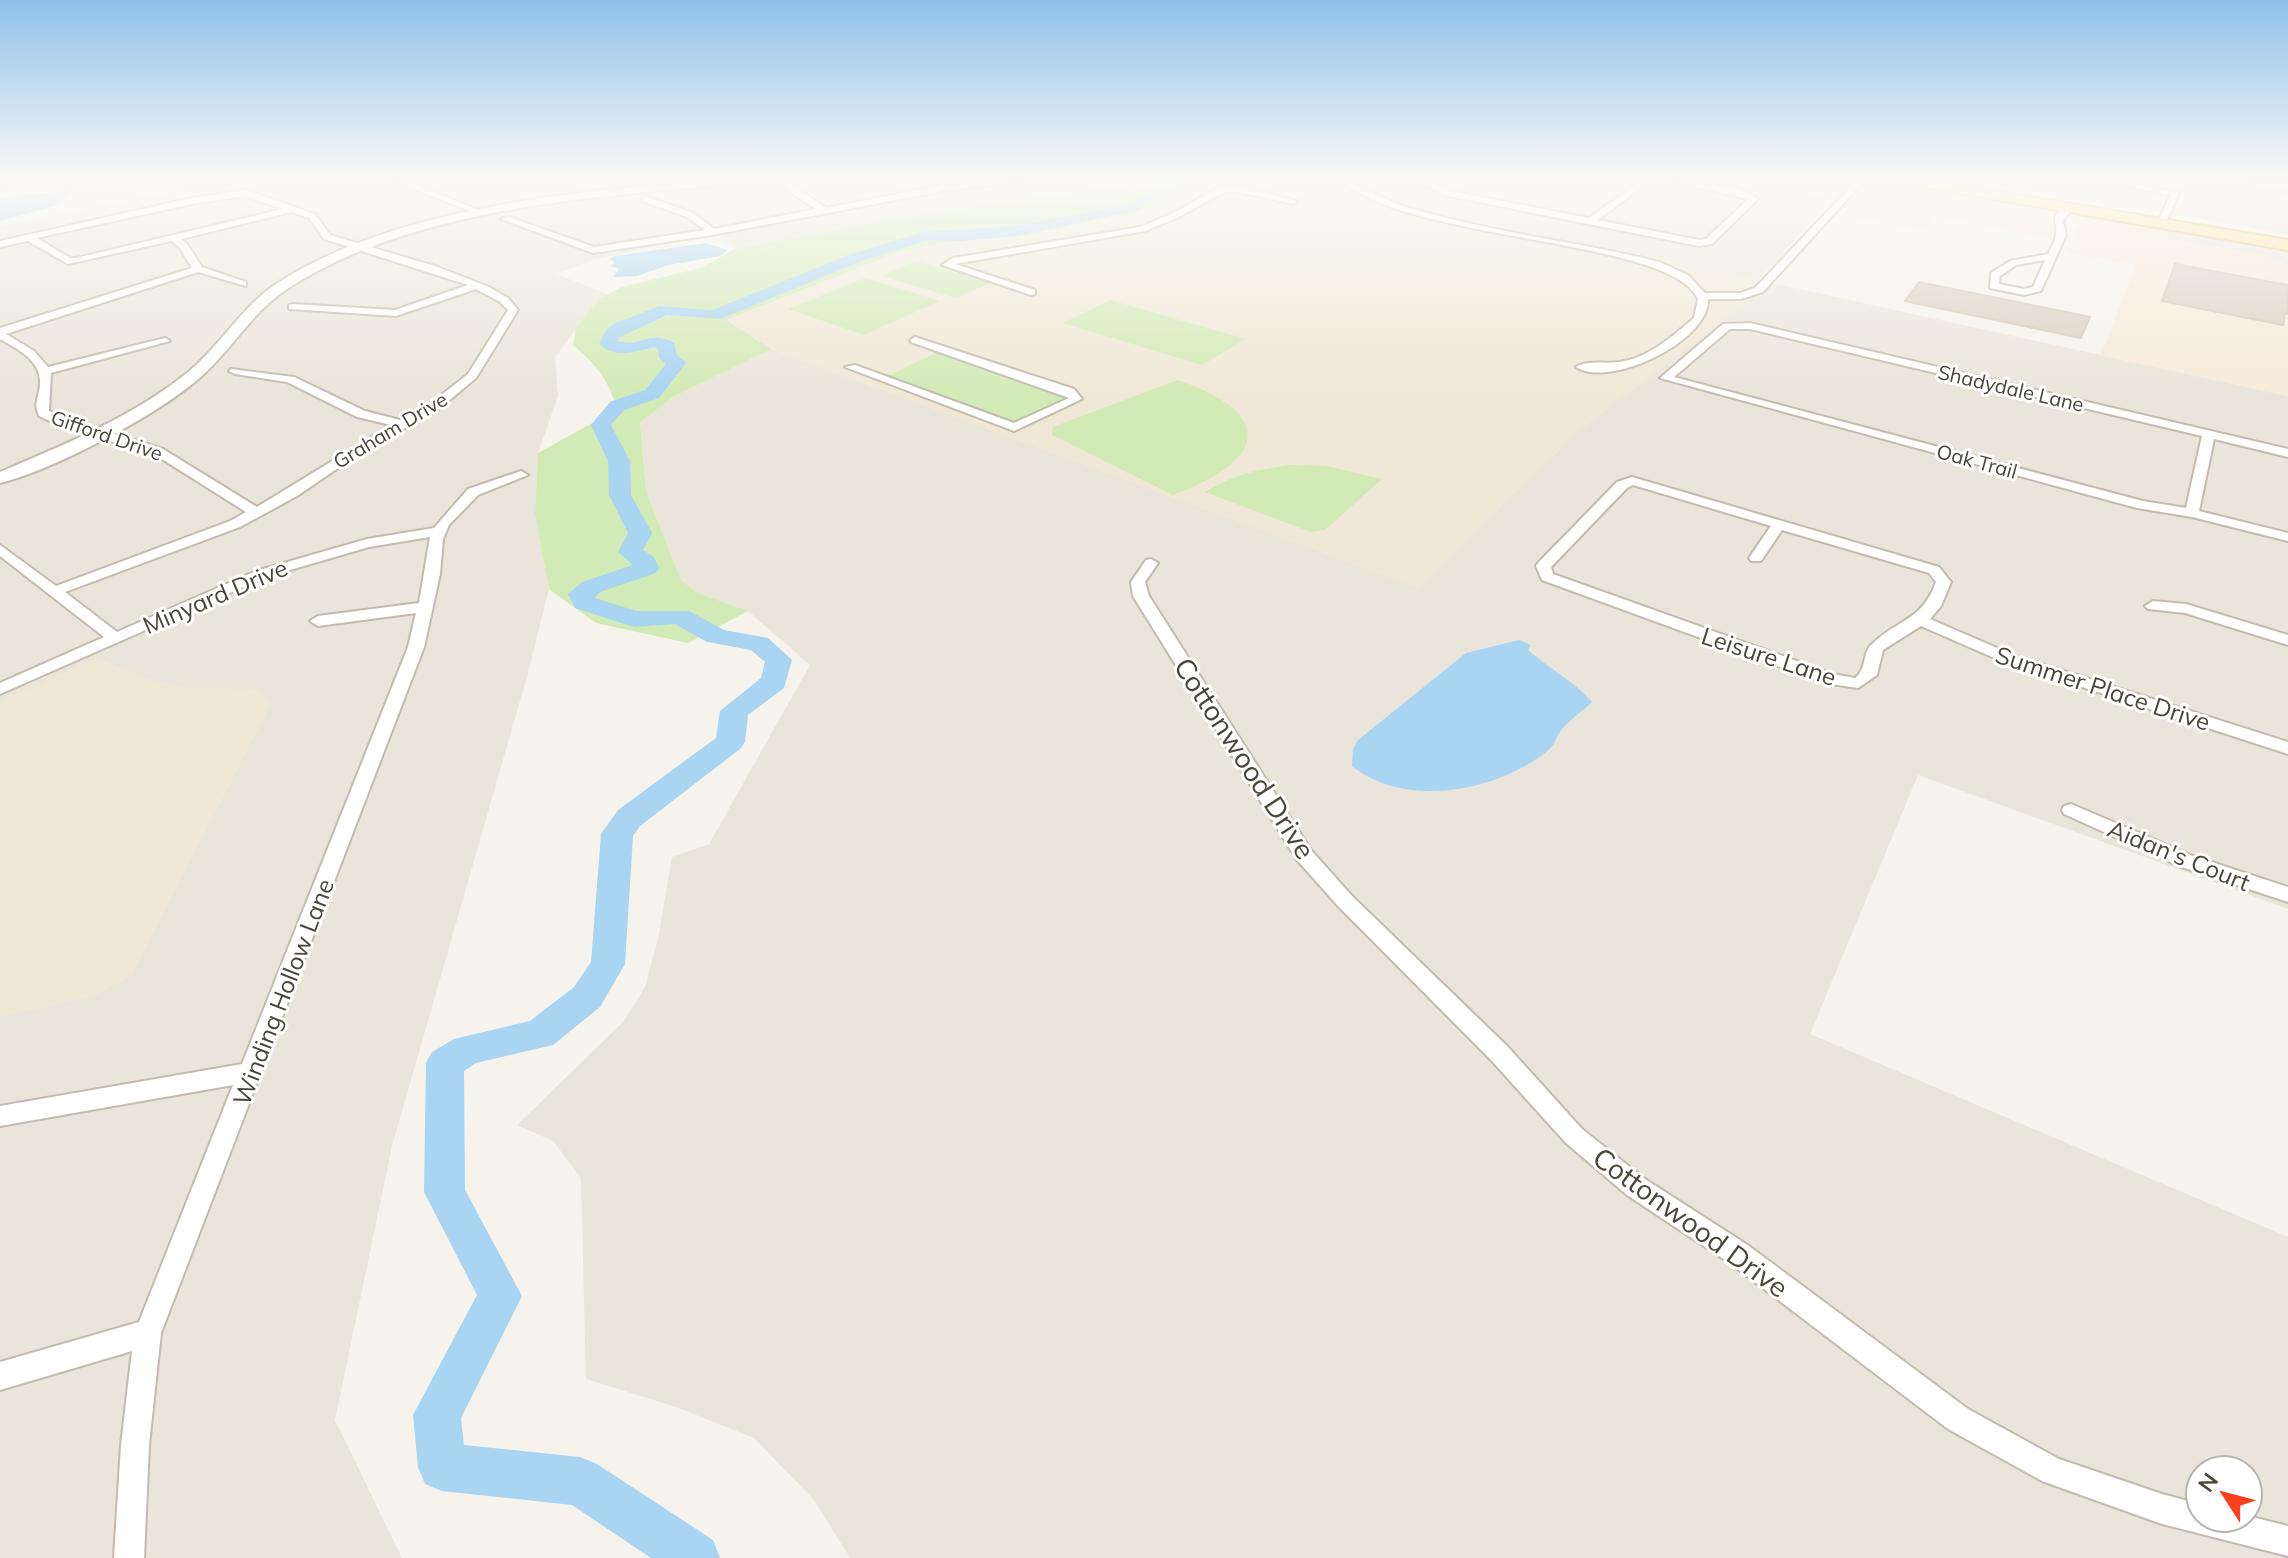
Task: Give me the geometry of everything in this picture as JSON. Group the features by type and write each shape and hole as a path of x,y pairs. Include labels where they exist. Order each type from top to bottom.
{"street":[{"path":"56,254 68,261 76,261 109,254"},
{"path":"189,254 198,269"},
{"path":"0,468 131,417 193,376 214,358 266,297 342,254"},
{"name":"Graham Drive","path":"53,592 198,539 257,513 435,406 464,385 509,322 512,304 391,254"},
{"path":"996,254 953,261 947,265 1031,292"},
{"path":"1582,367 1612,367 1647,360 1699,319 1704,303 1689,280 1657,264 1609,254"},
{"path":"1702,296 1741,296 1759,290 1793,254"},
{"path":"2052,256 2037,289 2024,292 1994,286 1995,275 2013,263 2052,256"},
{"path":"0,334 198,269 242,284"},
{"path":"293,307 396,313 475,286"},
{"name":"Oak Trail","path":"1733,324 1666,378 2142,505 2192,513 2288,537"},
{"name":"Shadydale Lane","path":"1733,324 2288,453"},
{"path":"0,334 30,353 44,371 165,341"},
{"path":"851,367 1014,427 1076,399 1070,392 915,340"},
{"name":"Gifford Drive","path":"44,371 47,382 39,400 43,413 90,432 146,446 257,513"},
{"path":"235,371 290,379 361,414 401,424"},
{"path":"0,478 90,432"},
{"path":"2192,513 2209,434"},
{"path":"439,531 473,492 521,475"},
{"name":"Leisure Lane","path":"1632,481 1934,570 1944,582 1940,596 1921,621 1876,648 1869,675 1858,683 1830,679 1573,588 1547,577 1543,566 1622,485 1632,481"},
{"path":"1756,558 1779,524"},
{"name":"Winding Hollow Lane","path":"129,1558 135,1445 148,1333 416,647 439,531"},
{"name":"Minyard Drive","path":"0,689 261,574 367,543 439,531"},
{"path":"0,549 116,639"},
{"name":"Cottonwood Drive","path":"1151,563 1138,582 1141,596 1304,855 1345,901 1500,1054 1574,1136 1636,1187 1740,1255 1852,1342 1970,1426 2052,1471 2162,1509 2288,1541"},
{"path":"2153,606 2186,609 2288,640"},
{"path":"318,621 426,607"},
{"name":"Summer Place Drive","path":"1921,621 2005,657 2288,748"},
{"name":"Aidan's Court","path":"2071,810 2186,861 2288,895"},
{"path":"0,1116 252,1072"},
{"path":"0,1376 148,1333"}],"shaded area":[{"path":"0,254 621,254 593,260 556,274 608,294 599,299 555,357 558,396 538,453 535,514 549,589 530,666 392,1146 335,1420 402,1558 0,1558"},
{"path":"894,254 1633,254 1781,285 1770,293 1750,299 1582,428 1417,588 771,349 726,320"},
{"path":"1634,254 1782,254 1758,280"},
{"path":"2074,254 2288,254 2288,396 2101,355 2136,265"},
{"path":"2258,254 2288,254 2288,265"},
{"path":"1781,285 2288,396 2288,909 1918,775 1810,1034 2288,1237 2288,1558 850,1558 814,1500 754,1438 676,1407 586,1379 581,1178 553,1141 517,1125 624,1021 645,987 658,939 672,857 709,844 810,665 748,611 698,593 681,580 646,491 640,421 673,397 771,349 1417,587 1582,428 1750,299 1770,293"},
{"path":"97,658 153,680 189,688 258,689 272,702 131,976 92,997 0,1017 0,701"}],"green space":[{"path":"726,254 894,254 726,320 771,349 673,397 640,422 646,491 681,580 698,593 748,611 688,643 596,623 549,589 535,514 538,453 594,422 615,403 598,371 573,345 576,328 599,299 622,287 700,268"},
{"path":"916,261 990,283 956,298 881,276"},
{"path":"865,278 940,301 864,335 788,309"},
{"path":"1110,300 1246,339 1202,365 1063,323"},
{"path":"940,351 1073,396 1019,426 885,377"},
{"path":"1178,380 1211,394 1233,408 1245,423 1248,438 1241,453 1226,468 1203,482 1173,495 1052,435 1053,427"},
{"path":"1291,465 1326,466 1382,479 1325,530 1311,532 1205,492 1246,474"}],"water":[{"path":"723,254 668,265 637,276 613,277 619,269 610,266 615,263 609,259 615,256"},
{"path":"1519,640 1531,645 1528,650 1592,702 1563,728 1546,752 1499,778 1448,790 1422,791 1396,787 1373,779 1352,766 1353,749 1358,740 1466,653"}],"building":[{"path":"2175,264 2288,285 2288,314 2285,313 2283,325 2162,301"},
{"path":"1919,282 2090,317 2081,338 1905,301"}],"waterway":[{"path":"695,1558 580,1481 442,1467 437,1415 500,1296 445,1192 445,1063 467,1050 540,1034 587,997 608,964 617,834 629,818 730,742 734,711 774,682 779,660 759,644 716,636 680,616 634,619 584,603 581,594 591,587 647,568 645,562 630,552 640,533 620,495 619,461 601,425 617,406 652,394 677,363 668,358 667,347 657,341 625,349 608,344 612,334 665,310 714,315 868,254"}]}
